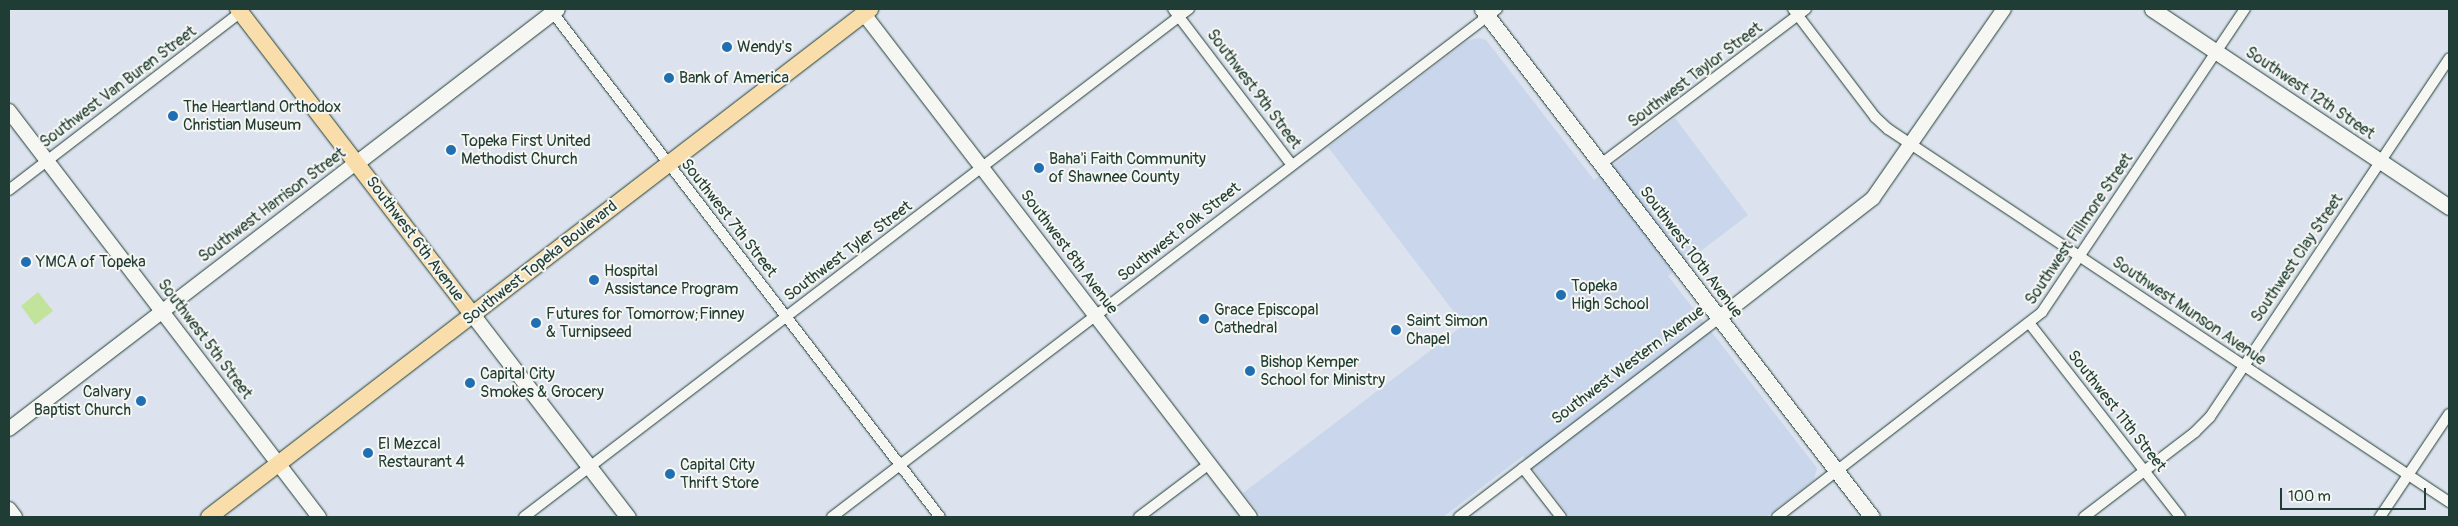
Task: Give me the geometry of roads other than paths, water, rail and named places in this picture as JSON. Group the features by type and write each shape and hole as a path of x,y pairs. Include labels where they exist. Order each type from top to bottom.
{"main road":[{"name":"Southwest 12th Street","path":"2152,9 2449,207"},
{"name":"Southwest 6th Avenue","path":"242,10 356,163 628,517"},
{"name":"Southwest Harrison Street","path":"356,163 553,10"},
{"name":"Southwest Topeka Boulevard","path":"209,517 669,164 865,10"},
{"name":"Southwest 10th Avenue","path":"1489,11 1601,164 1872,517"}],"street":[{"name":"Southwest Tyler Street","path":"524,517 982,167 1176,13 1189,9"},
{"name":"Southwest Western Avenue","path":"1458,517 1866,204 1882,187 2004,9"},
{"name":"Southwest Fillmore Street","path":"1777,517 2030,324 2048,305 2245,9"},
{"name":"Southwest Van Buren Street","path":"9,190 242,10"},
{"name":"Southwest 7th Street","path":"553,10 940,517"},
{"name":"Southwest 8th Avenue","path":"865,10 982,167 1250,517"},
{"name":"Southwest Polk Street","path":"832,517 1096,316 1489,11"},
{"path":"1799,11 1875,116 1912,144"},
{"name":"Southwest Taylor Street","path":"1601,164 1799,11"},
{"name":"Southwest 9th Street","path":"1176,13 1292,165"},
{"name":"Southwest Clay Street","path":"2084,517 2204,424 2449,58"},
{"name":"Southwest 5th Street","path":"9,111 320,517"},
{"name":"Southwest Munson Avenue","path":"1912,144 2449,502"},
{"name":"Southwest Harrison Street","path":"9,429 356,163"},
{"name":"Southwest 11th Street","path":"2030,324 2180,517"},
{"path":"2380,517 2449,414"},
{"path":"1139,517 1209,464"},
{"path":"1523,468 1561,517"},
{"path":"9,509 15,517"}],"place":[{"name":"Wendy's","path":"727,47"},
{"name":"Bank of America","path":"669,78"},
{"name":"The Heartland Orthodox Christian Museum","path":"173,116"},
{"name":"Topeka First United Methodist Church","path":"451,150"},
{"name":"Baha'i Faith Community of Shawnee County","path":"1039,168"},
{"name":"YMCA of Topeka","path":"26,262"},
{"name":"Hospital Assistance Program","path":"594,280"},
{"name":"Topeka High School","path":"1561,295"},
{"name":"Grace Episcopal Cathedral","path":"1204,319"},
{"name":"Futures for Tomorrow;Finney & Turnipseed","path":"536,323"},
{"name":"Saint Simon Chapel","path":"1396,330"},
{"name":"Bishop Kemper School for Ministry","path":"1250,371"},
{"name":"Capital City Smokes & Grocery","path":"470,383"},
{"name":"Calvary Baptist Church","path":"141,401"},
{"name":"El Mezcal Restaurant 4","path":"368,453"},
{"name":"Capital City Thrift Store","path":"670,474"}]}
